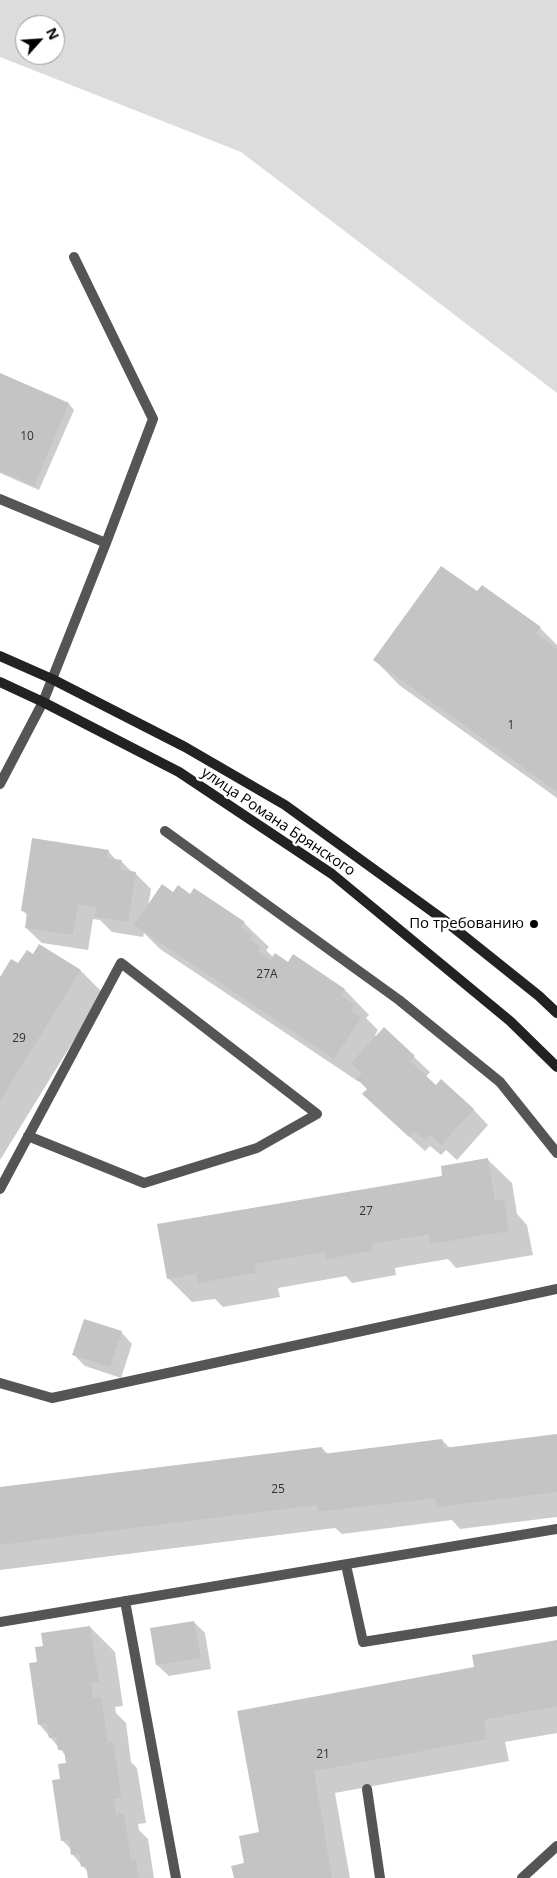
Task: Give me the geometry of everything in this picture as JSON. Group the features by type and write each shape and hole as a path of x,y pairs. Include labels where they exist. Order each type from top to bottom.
{"main road":[{"name":"улица Романа Брянского","path":"0,656 52,679 185,747 285,805 444,920 539,996 557,1013"},
{"name":"улица Романа Брянского","path":"0,682 180,772 332,874 510,1021 557,1067"}],"lane":[{"path":"0,784 43,702 153,419 74,257"},
{"path":"0,499 106,543"},
{"path":"165,831 399,1000 500,1082 557,1153"},
{"path":"0,1189 28,1136 121,962 317,1114 257,1148 144,1184 28,1136"},
{"path":"0,1383 52,1398 557,1289"},
{"path":"0,1622 557,1529"},
{"path":"346,1565 363,1642 557,1611"},
{"path":"125,1601 176,1878"},
{"path":"367,1789 380,1878"},
{"path":"522,1878 557,1846"}],"shaded area":[{"path":"0,0 557,0 557,393 241,152 20,65 65,65 65,15 15,15 15,63 0,57"}],"building":[{"path":"0,373 69,403 34,486 0,471"},
{"path":"441,566 477,591 482,585 541,627 536,634 557,649 557,792 373,660"},
{"path":"32,838 109,850 107,858 122,860 120,869 136,872 128,922 95,917 97,907 78,904 73,935 25,928 27,912 21,911"},
{"path":"162,884 173,892 178,885 190,894 194,888 245,922 241,927 252,935 249,939 261,947 258,951 270,960 275,953 288,962 293,954 345,989 341,996 355,1005 351,1011 361,1018 334,1059 134,925"},
{"path":"39,944 81,970 0,1101 0,977 11,959 18,963 27,950 33,954"},
{"path":"384,1027 415,1056 410,1061 436,1085 441,1079 474,1109 441,1145 430,1135 425,1140 414,1131 409,1137 362,1094 367,1089 357,1079 362,1073 351,1063"},
{"path":"488,1158 495,1201 504,1199 509,1231 431,1244 429,1234 371,1244 373,1251 326,1259 325,1252 255,1264 256,1273 198,1283 196,1274 167,1279 157,1224 442,1176 441,1166"},
{"path":"84,1319 122,1331 110,1367 72,1355"},
{"path":"557,1434 557,1492 437,1507 435,1498 318,1512 317,1505 0,1545 0,1487 322,1447 323,1454 442,1439 444,1448"},
{"path":"194,1621 201,1658 156,1665 150,1628"},
{"path":"90,1626 99,1682 91,1683 93,1698 101,1697 108,1743 113,1742 122,1798 114,1799 116,1815 124,1813 131,1860 136,1859 139,1878 88,1878 86,1866 81,1867 79,1854 71,1855 69,1840 61,1841 52,1780 60,1779 58,1764 66,1763 64,1750 58,1750 56,1737 49,1738 46,1723 38,1725 29,1663 37,1662 35,1647 43,1646 41,1633"},
{"path":"557,1640 557,1706 484,1720 487,1739 314,1771 332,1878 234,1878 231,1866 244,1863 239,1836 259,1832 237,1711 474,1667 472,1655"}],"place":[{"name":"По требованию","path":"534,924"}]}
